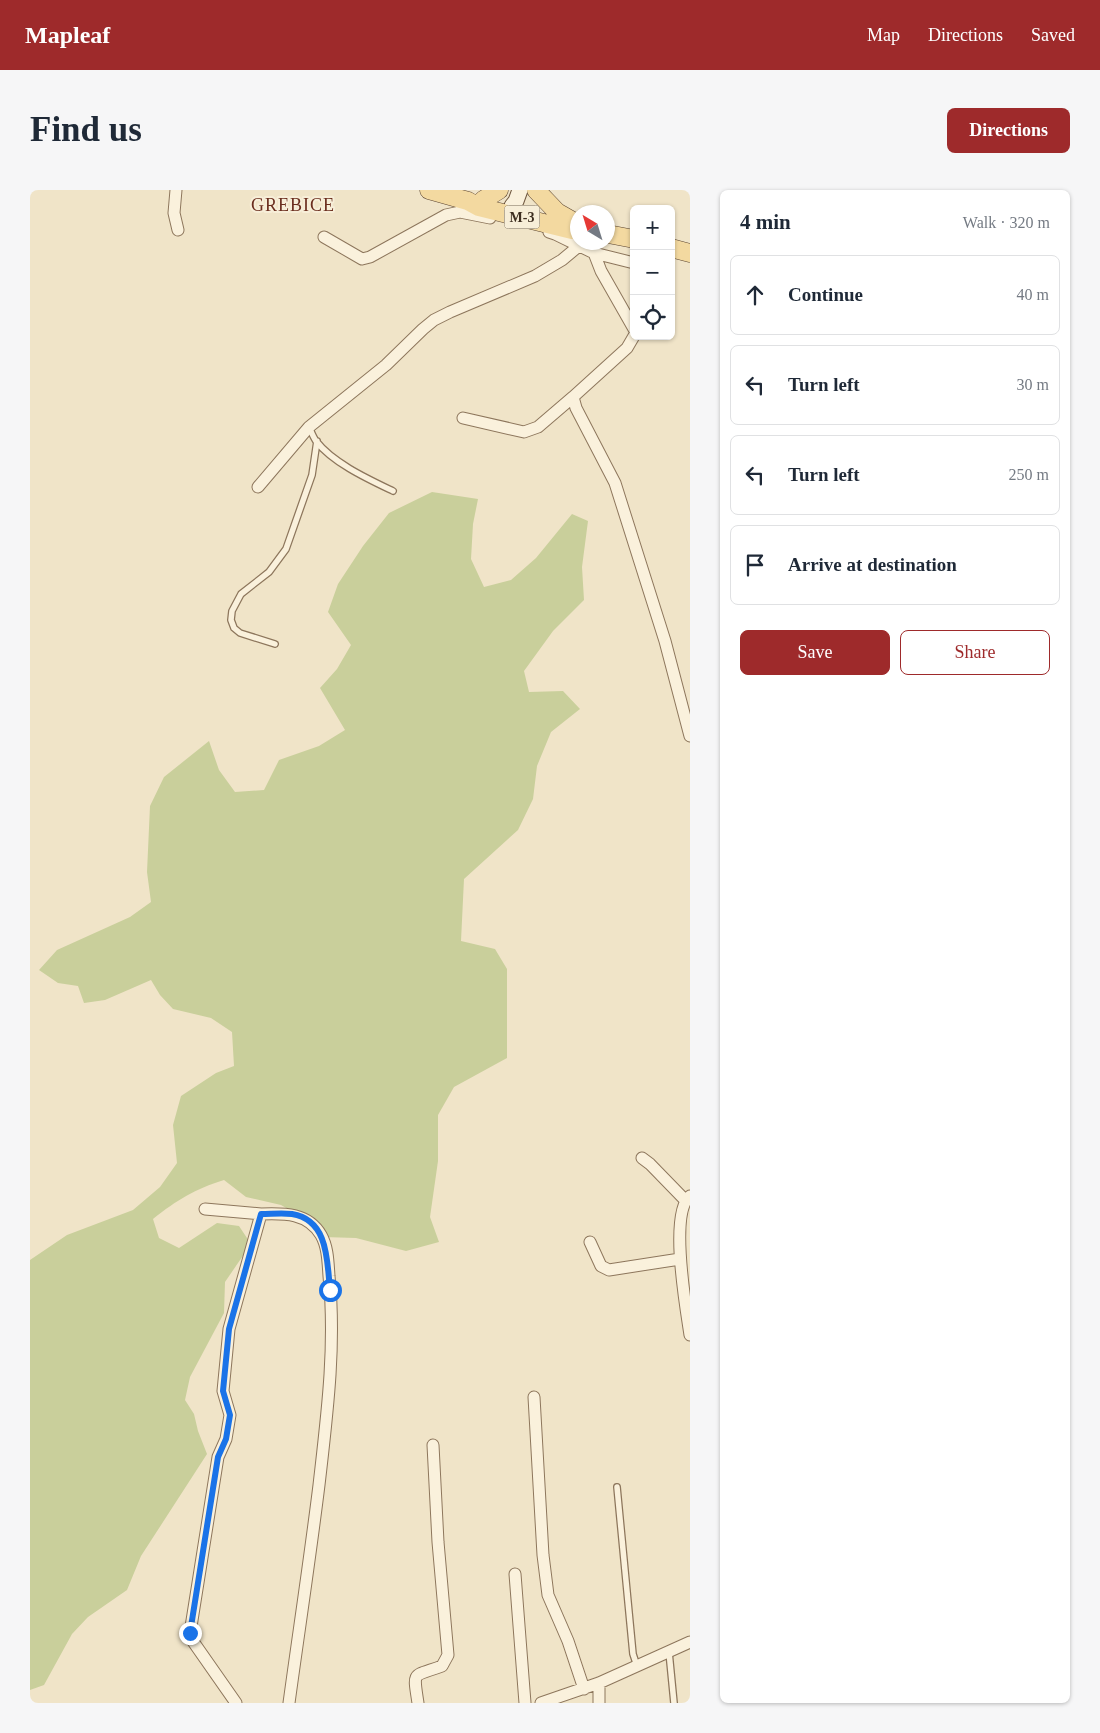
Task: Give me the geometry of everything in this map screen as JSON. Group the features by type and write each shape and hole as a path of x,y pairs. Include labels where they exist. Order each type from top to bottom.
{"main road":[{"name":"M-3","path":"429,190 570,229"},
{"path":"536,190 570,224"},
{"name":"M-3","path":"479,203 507,198 570,227"},
{"path":"615,235 630,238"},
{"path":"675,249 690,253"}],"street":[{"path":"176,190 174,213 178,230"},
{"path":"507,198 516,201 520,190"},
{"path":"324,237 362,259 370,257 446,215 460,212 556,234 570,231"},
{"path":"258,487 309,427 386,365 434,320 535,276 562,260 570,243"},
{"path":"592,250 601,271 630,322"},
{"path":"594,253 630,262"},
{"path":"463,418 524,432 538,427 627,348 632,340"},
{"path":"573,397 576,408 614,483 665,641 690,736"},
{"path":"642,1158 687,1198 682,1210 680,1260 690,1335"},
{"path":"205,1209 261,1214 293,1214 304,1218 314,1226 322,1236 326,1246 332,1320 329,1402 289,1703"},
{"path":"236,1703 192,1640 190,1633 218,1457 226,1439 230,1415 223,1391 229,1329 261,1214"},
{"path":"590,1242 601,1266 609,1270 680,1260"},
{"path":"534,1397 543,1555 548,1595 568,1641 584,1689"},
{"path":"418,1703 416,1676 420,1672 442,1666 448,1655 438,1542 433,1445"},
{"path":"515,1574 525,1703"},
{"path":"541,1703 599,1683 690,1642"},
{"path":"599,1683 599,1703"}],"lane":[{"path":"309,427 316,441 332,455 362,476 393,491"},
{"path":"275,644 240,633 234,628 231,620 232,611 241,594 269,572 286,549 312,475 316,441"},
{"path":"617,1487 633,1654 637,1666"},
{"path":"669,1652 674,1703"}],"green space":[{"path":"432,492 478,499 473,524 471,559 484,587 511,580 536,558 572,514 588,521 582,567 584,600 553,631 524,671 529,692 563,691 580,709 551,732 537,766 533,799 518,830 464,879 461,941 495,949 507,969 507,1058 454,1087 438,1115 438,1161 430,1217 439,1242 406,1251 356,1238 323,1237 302,1217 281,1205 246,1197 224,1180 204,1187 187,1196 153,1219 159,1238 179,1248 217,1223 239,1226 251,1244 225,1282 224,1313 190,1377 185,1400 194,1414 207,1454 141,1556 127,1590 88,1617 72,1634 44,1685 30,1690 30,1260 67,1235 133,1210 160,1187 177,1163 173,1125 181,1096 216,1073 234,1066 232,1032 211,1018 173,1009 160,995 151,980 105,1000 84,1003 78,986 58,983 39,970 57,950 130,917 151,902 147,872 150,806 164,777 209,741 219,770 235,792 264,790 279,760 319,746 345,730 320,688 337,669 351,645 328,612 338,584 363,546 389,513"}],"district":[{"name":"GREBICE","path":"293,205"}],"route":[{"path":"190,1633 218,1457 226,1439 230,1415 223,1391 229,1329 261,1214 293,1214 304,1218 314,1226 322,1236 326,1246 330,1290"}]}
